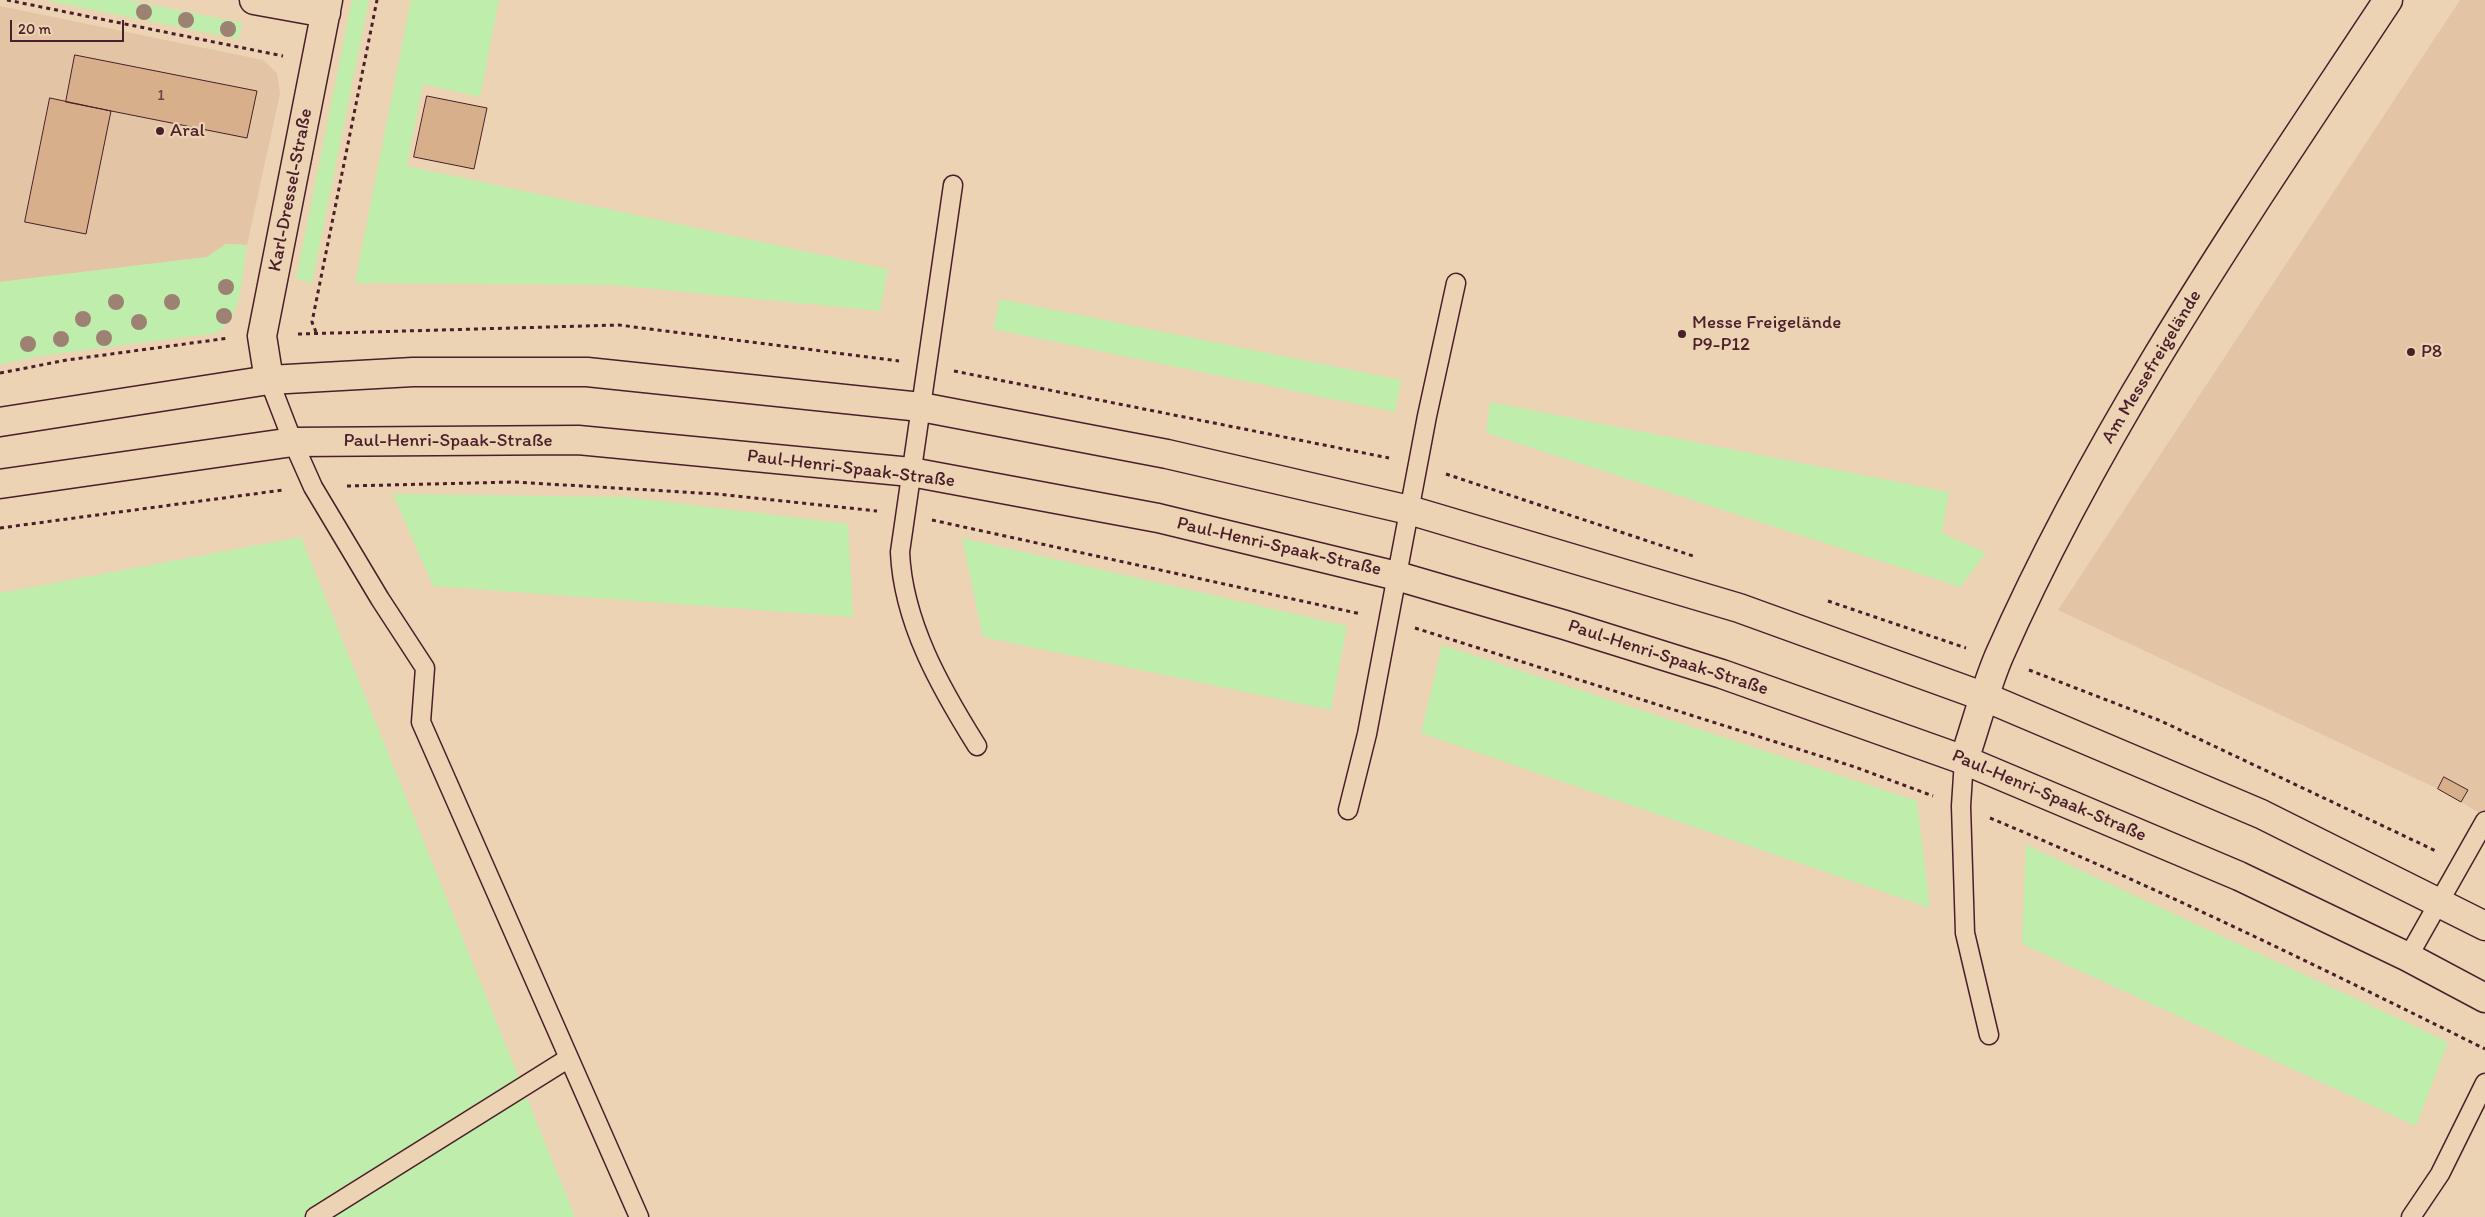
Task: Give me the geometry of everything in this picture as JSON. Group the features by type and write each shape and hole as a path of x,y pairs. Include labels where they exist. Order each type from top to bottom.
{"main road":[{"path":"254,0 327,7"},
{"name":"Am Messefreigelände","path":"1964,760 1998,658 2033,583 2120,417 2217,259 2388,0"},
{"name":"Karl-Dressel-Straße","path":"269,380 262,336 327,7"},
{"path":"0,422 269,380 413,372 586,372 921,407 1167,454 1409,510 1739,608 1985,697 2261,814 2485,926"},
{"name":"Paul-Henri-Spaak-Straße","path":"0,484 293,442 578,440 910,472 1158,518 1397,576 1722,674 1964,760 2240,876 2408,957 2485,998"}],"lane":[{"path":"953,185 910,472 907,515 900,552 901,582 922,643 943,692 977,746"},
{"path":"1348,810 1367,734 1409,510 1456,283"},
{"path":"269,380 313,487 380,599 425,668 421,722 639,1217"},
{"path":"1964,760 1961,806 1965,933 1989,1035"},
{"path":"2408,957 2437,902 2485,821"},
{"path":"315,1217 569,1058"},
{"path":"2411,1217 2440,1174 2485,1083"}],"path":[{"path":"7,0 316,62"},
{"path":"316,332 312,322 378,0"},
{"path":"0,528 228,496 313,487 514,482 717,494 907,515 1389,620 1855,767 1961,806 2074,853 2289,952 2485,1049"}],"shaded area":[{"path":"2460,0 2485,0 2485,816 2438,789 2058,610"},
{"path":"0,6 263,60 277,73 280,94 247,245 226,244 207,257 0,282"}],"green space":[{"path":"44,0 127,0 243,23 238,39"},
{"path":"352,0 369,0 312,283 296,279"},
{"path":"411,0 499,0 480,97 423,84 407,166 888,269 880,311 613,285 355,283"},
{"path":"226,244 247,245 237,305 226,326 217,333 47,355 0,364 0,282 207,257"},
{"path":"1000,299 1401,380 1395,412 993,329"},
{"path":"1490,402 1949,492 1942,533 1986,553 1960,587 1486,433"},
{"path":"393,494 625,497 848,524 853,617 433,586"},
{"path":"301,537 575,1217 0,1217 0,593"},
{"path":"962,538 1347,626 1331,710 983,637"},
{"path":"1442,645 1917,801 1930,908 1421,733"},
{"path":"2026,845 2448,1042 2416,1126 2022,944"}],"building":[{"path":"75,55 257,91 247,138 66,102"},
{"path":"427,96 487,108 474,169 414,157"},
{"path":"50,98 111,111 86,234 25,222"},
{"path":"2444,777 2468,790 2461,802 2438,789"}],"place":[{"name":"Aral","path":"160,131"},
{"name":"Messe Freigelände P9-P12","path":"1682,334"},
{"name":"P8","path":"2411,352"}]}
